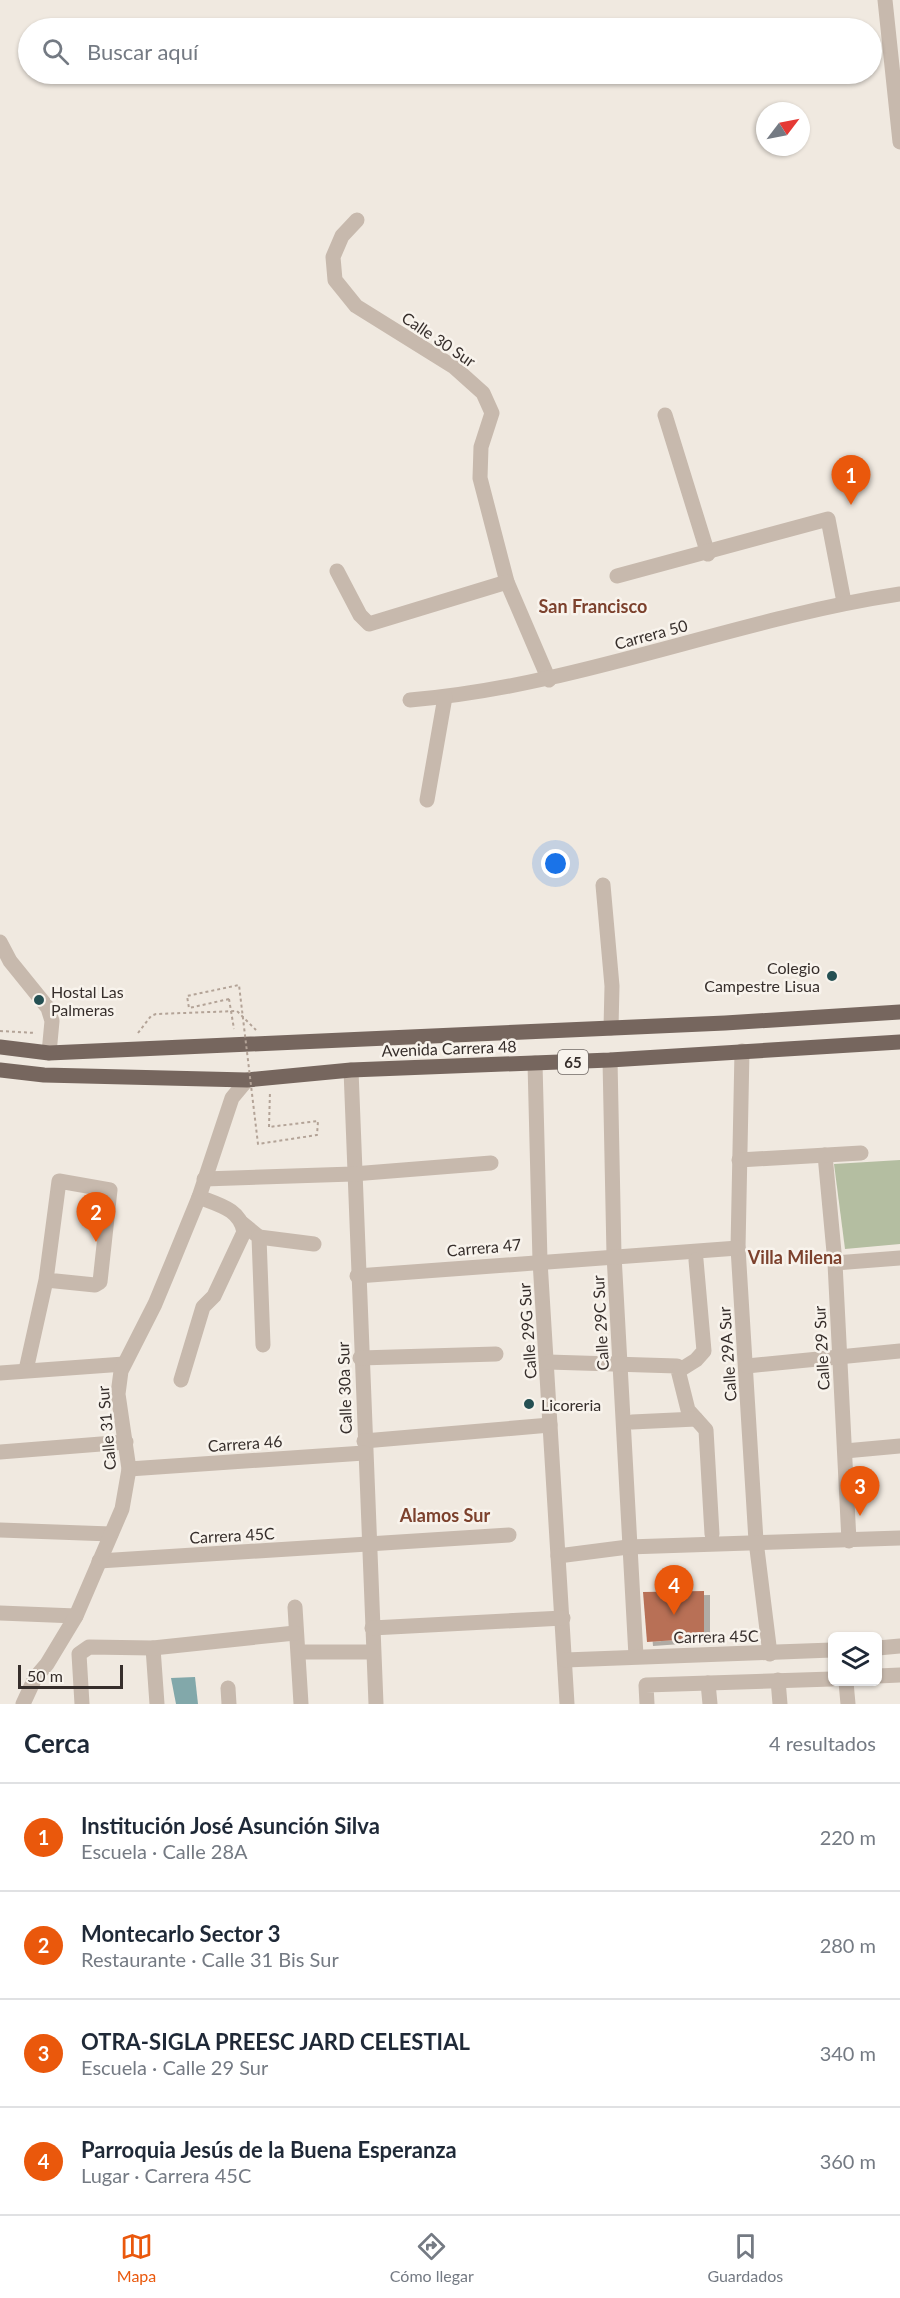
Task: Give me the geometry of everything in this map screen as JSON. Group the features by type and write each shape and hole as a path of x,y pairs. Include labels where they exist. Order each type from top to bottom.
{"main road":[{"name":"Avenida Carrera 48","path":"0,1047 49,1053 611,1028 900,1012"},
{"name":"Avenida Carrera 48","path":"0,1070 44,1074 247,1080 351,1070 610,1060 900,1042"}],"street":[{"path":"885,0 900,142"},
{"name":"Calle 30 Sur","path":"357,220 342,236 333,257 335,280 356,306 454,367 483,393 492,413 481,447 480,478 507,582 549,680"},
{"path":"665,415 708,554"},
{"path":"617,576 708,554 828,519 844,602"},
{"path":"337,571 360,615 369,624 507,582"},
{"name":"Carrera 50","path":"410,700 445,698 549,680 844,602 900,594"},
{"path":"427,800 445,698"},
{"path":"603,885 612,986 611,1028"},
{"path":"0,942 10,961 42,998 52,1021 49,1053"},
{"name":"Calle 29A Sur","path":"742,1051 738,1248 756,1541 770,1654"},
{"name":"Calle 29C Sur","path":"610,1060 614,1255 628,1547 636,1656"},
{"name":"Calle 29G Sur","path":"535,1063 540,1261 548,1362 567,1704"},
{"name":"Calle 30a Sur","path":"351,1070 360,1358 376,1704"},
{"name":"Calle 31 Sur","path":"23,1704 35,1678 47,1664 76,1616 126,1496 129,1469 118,1386 124,1364 155,1304 199,1197 232,1098 247,1080"},
{"path":"739,1161 861,1153"},
{"name":"Calle 29 Sur","path":"825,1155 835,1263 849,1541"},
{"path":"204,1179 353,1174 491,1163"},
{"path":"26,1370 46,1281 58,1181 110,1190 100,1281 95,1285 46,1281"},
{"path":"199,1197 235,1212 242,1223 259,1237 314,1244"},
{"path":"182,1380 203,1307 214,1296 244,1232 242,1223"},
{"path":"259,1237 263,1345"},
{"name":"Carrera 47","path":"357,1276 614,1255 738,1248"},
{"path":"835,1263 900,1258"},
{"path":"680,1370 696,1360 704,1351 696,1260"},
{"path":"747,1366 900,1352"},
{"path":"360,1358 496,1354"},
{"path":"548,1362 677,1366 680,1370 686,1405 706,1430 712,1534"},
{"path":"0,1373 124,1364"},
{"path":"632,1422 696,1419"},
{"name":"Carrera 46","path":"129,1469 364,1447 550,1425"},
{"path":"0,1452 126,1442"},
{"path":"845,1451 900,1446"},
{"path":"0,1530 111,1534"},
{"name":"Carrera 45C","path":"99,1561 509,1535"},
{"path":"558,1556 628,1547 900,1538"},
{"path":"295,1607 301,1704"},
{"path":"0,1613 76,1616"},
{"path":"372,1628 563,1618"},
{"path":"82,1704 80,1654 89,1647 153,1648 296,1633"},
{"path":"882,1648 900,1646"},
{"path":"153,1648 157,1704"},
{"name":"Carrera 45C","path":"565,1660 828,1650"},
{"path":"299,1652 373,1652"},
{"path":"882,1677 900,1675"},
{"path":"647,1704 646,1685 828,1679"},
{"path":"778,1680 780,1704"},
{"path":"708,1683 710,1704"},
{"path":"846,1686 848,1704"},
{"path":"228,1688 229,1704"}],"path":[{"path":"235,1045 229,999 189,1008 187,996 239,985 258,1144 317,1135 318,1121 269,1127 270,1090"},
{"path":"137,1035 151,1016 156,1014 231,1011 237,1011 257,1031 264,1033"},
{"path":"0,1031 51,1034"}],"green space":[{"path":"900,1160 900,1244 845,1249 834,1164"}],"water":[{"path":"195,1677 198,1704 176,1704 171,1678"}],"building":[{"path":"704,1591 704,1638 647,1642 643,1592"}],"place":[{"name":"Institución José Asunción Silva","path":"851,505"},
{"name":"Colegio Campestre Lisua","path":"832,976"},
{"name":"Hostal Las Palmeras","path":"39,1000"},
{"name":"Montecarlo Sector 3","path":"96,1242"},
{"name":"Licoreria","path":"529,1404"},
{"name":"OTRA-SIGLA PREESC JARD CELESTIAL","path":"860,1516"},
{"name":"Parroquia Jesús de la Buena Esperanza","path":"674,1615"}],"district":[{"name":"San Francisco","path":"593,606"},
{"name":"Villa Milena","path":"795,1257"},
{"name":"Alamos Sur","path":"445,1515"}]}
